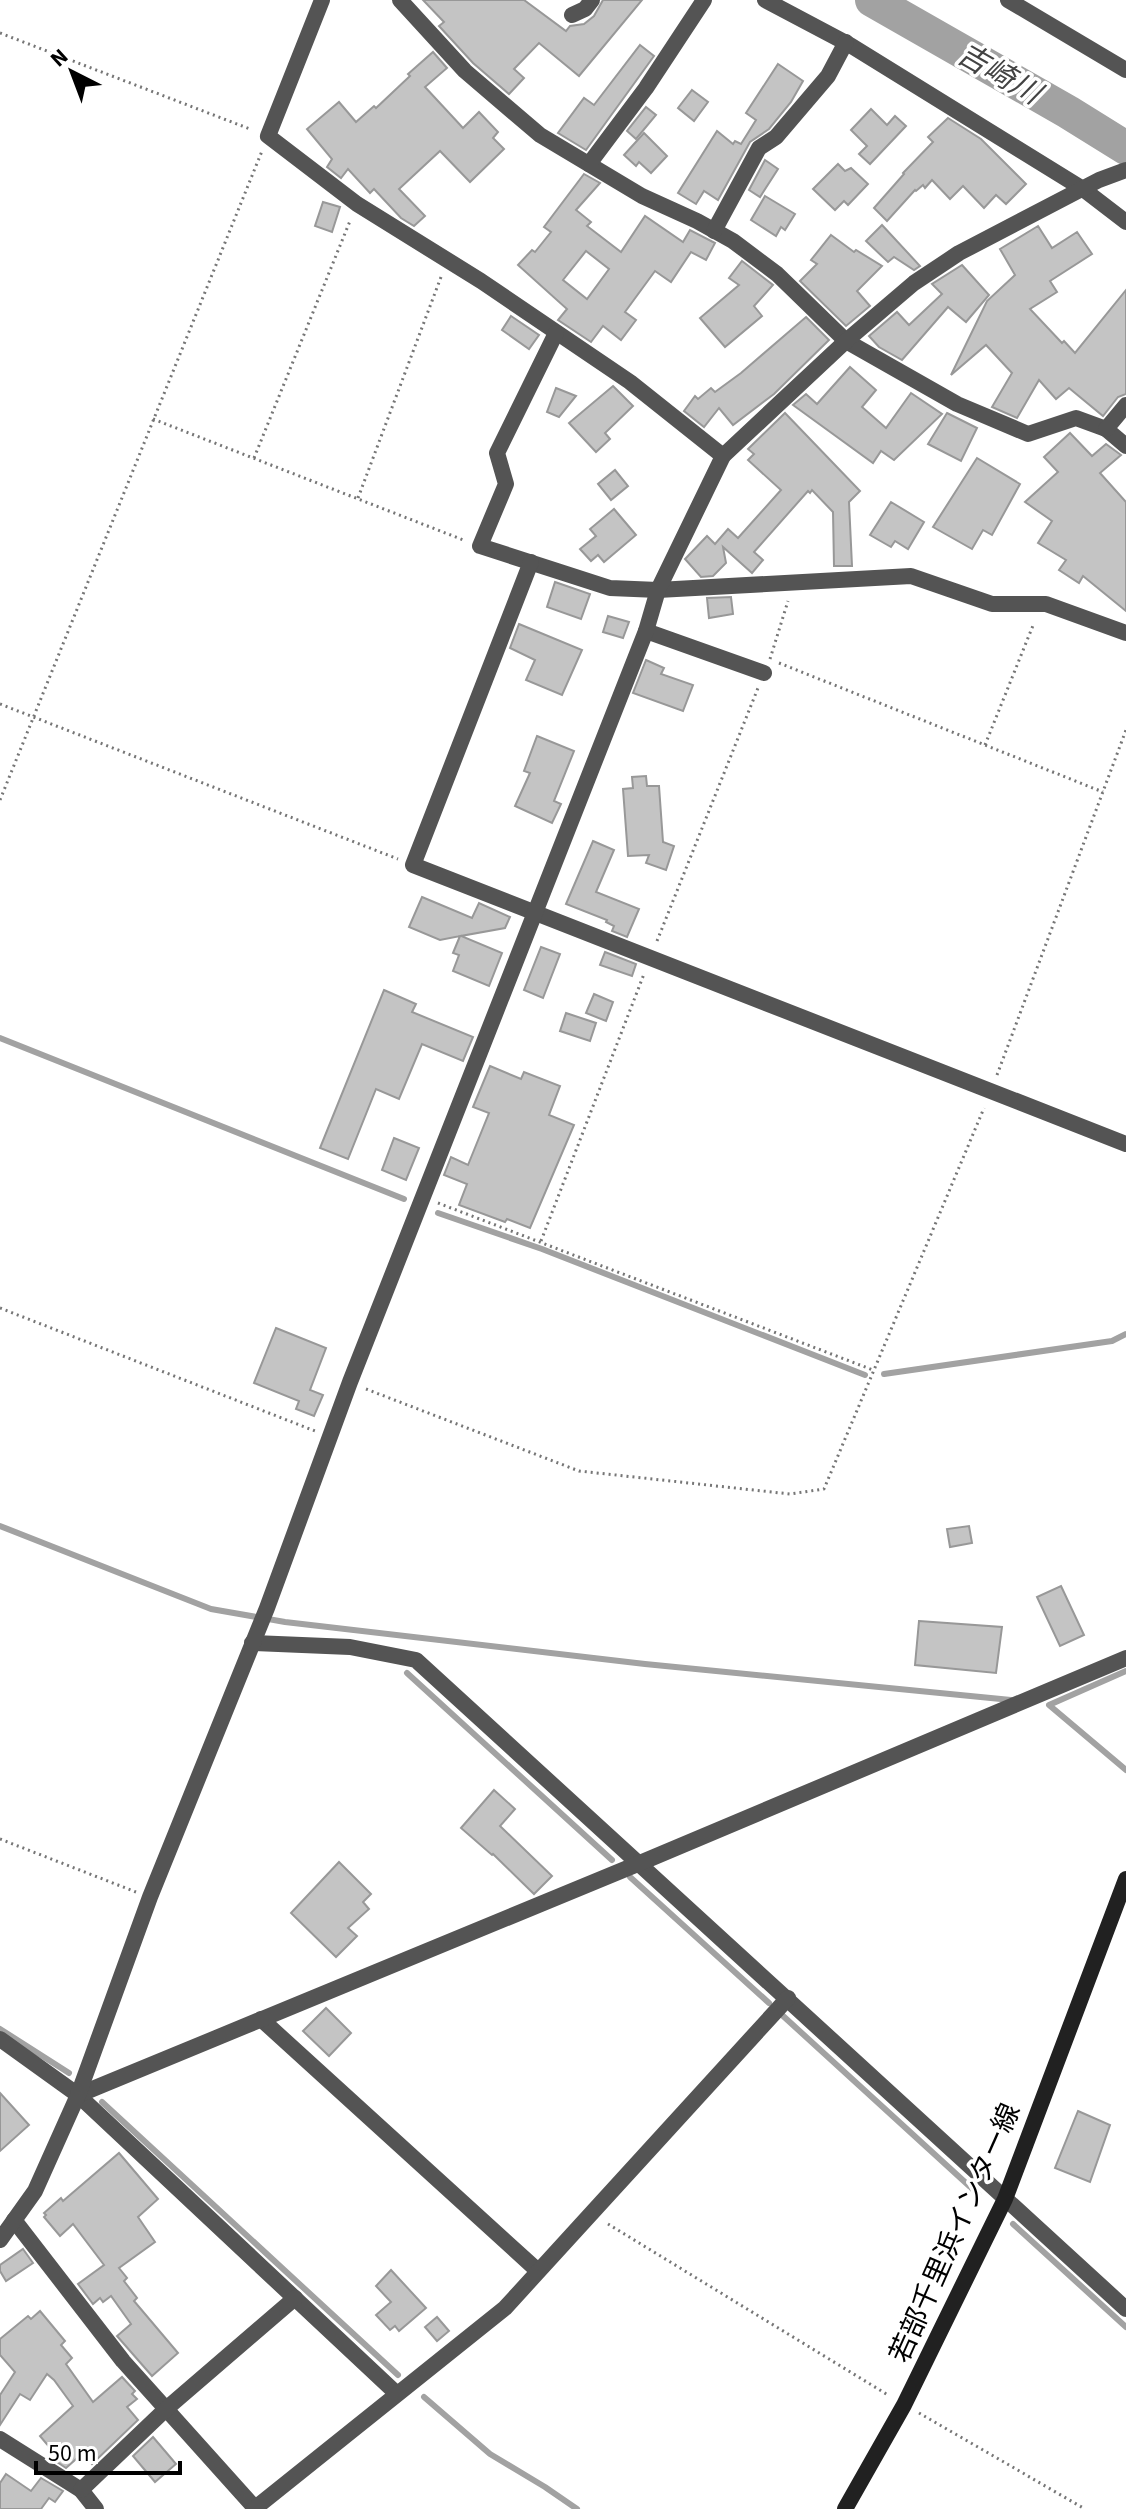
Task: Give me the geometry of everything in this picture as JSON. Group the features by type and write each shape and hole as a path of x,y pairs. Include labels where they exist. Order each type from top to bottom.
{"main road":[{"name":"若部千里浜インター線","path":"845,2509 904,2405 1005,2199 1126,1879"}],"street":[{"path":"322,0 268,136 357,204 481,281 630,382 723,456"},
{"path":"400,0 465,71 540,135 642,196 733,241 777,274 846,341 957,404 1028,434 1076,418 1106,429 1126,446"},
{"path":"572,15 585,9 592,0"},
{"path":"589,164 646,88 704,0"},
{"path":"765,0 846,42 1083,189 1126,222"},
{"path":"1008,0 1126,70"},
{"path":"714,231 759,148 776,137 828,76 846,42"},
{"path":"0,2240 35,2191 78,2095 150,1897 267,1608 350,1382 646,631 658,590 723,456 846,341 914,283 959,253 1099,180 1126,170"},
{"path":"556,333 497,453 506,484 480,546 610,588 658,590 911,576 992,604 1042,604 1126,633"},
{"path":"1106,429 1126,405"},
{"path":"531,562 413,865 1126,1144"},
{"path":"646,631 764,673"},
{"path":"255,1637 350,1647 416,1660 1126,2309"},
{"path":"78,2095 1126,1658"},
{"path":"14,2220 123,2361 254,2508 505,2308 788,1998"},
{"path":"261,2019 538,2271"},
{"path":"0,2039 78,2095 396,2393"},
{"path":"81,2490 166,2409 295,2298"},
{"path":"0,2439 81,2490 96,2509"}],"path":[{"path":"0,33 268,136 0,800"},
{"path":"254,458 357,204"},
{"path":"358,499 447,262"},
{"path":"153,419 480,546"},
{"path":"794,582 770,660 1103,792"},
{"path":"985,745 1042,604"},
{"path":"541,1241 764,673"},
{"path":"0,704 413,865"},
{"path":"350,1382 579,1471 790,1494 824,1489 991,1091 1126,730"},
{"path":"423,1197 873,1370"},
{"path":"0,1308 330,1437"},
{"path":"0,1839 150,1897"},
{"path":"591,2213 904,2405 1085,2509"}],"building":[{"path":"423,0 524,0 566,31 570,26 584,24 594,16 603,0 642,0 579,76 539,43 514,69 524,78 509,94 473,63 439,26 444,22"},
{"path":"640,45 654,56 586,150 558,133 584,98 594,105"},
{"path":"433,52 447,68 425,87 463,128 479,112 498,132 493,138 504,149 470,182 440,151 399,189 425,216 414,226 401,218 374,189 370,193 348,169 341,178 327,167 332,159 307,129 339,102 356,122 374,106 376,108"},
{"path":"778,64 803,81 769,129 750,142 718,200 704,191 696,204 678,193 717,131 733,144 735,141 741,144 756,120 746,113"},
{"path":"692,90 708,102 694,121 678,108"},
{"path":"646,107 656,115 636,139 627,131"},
{"path":"871,109 887,125 895,116 906,126 870,164 859,154 867,146 851,130"},
{"path":"948,118 981,139 1026,184 1006,204 996,195 984,208 963,186 950,199 932,180 925,188 923,185 915,190 887,221 874,208 933,142 928,137"},
{"path":"644,133 667,156 651,173 639,162 636,166 624,155"},
{"path":"765,160 778,169 760,197 749,190"},
{"path":"838,164 845,171 851,168 868,184 848,205 844,201 835,210 813,189"},
{"path":"584,174 600,183 576,210 591,222 587,226 621,252 645,216 683,242 690,230 715,243 706,260 691,252 671,282 655,271 625,312 636,320 621,340 603,326 591,342 558,320 567,309 518,265 532,250 535,252 551,232 544,227","holes":["586,251 609,269 587,299 563,280"]},
{"path":"765,196 795,214 785,230 781,227 776,236 751,220"},
{"path":"323,202 340,207 332,232 315,226"},
{"path":"882,225 920,266 914,270 894,257 888,262 866,241"},
{"path":"1038,226 1052,248 1077,232 1092,254 1050,281 1057,292 1030,309 1075,353 1126,290 1126,394 1118,397 1103,416 1069,388 1056,399 1039,380 1017,418 992,407 1012,373 986,345 951,375 987,301 1015,275 1000,249"},
{"path":"831,235 854,252 856,250 882,266 857,291 870,306 846,326 800,281 817,264 811,260"},
{"path":"742,261 773,285 754,306 762,316 725,347 700,318 739,285 729,278"},
{"path":"962,265 989,295 966,322 948,307 902,360 879,347 869,336 897,312 909,325 942,294 932,284"},
{"path":"511,316 539,335 529,349 502,330"},
{"path":"806,317 829,340 774,394 733,425 719,408 704,427 684,411 695,396 698,399 711,388 715,392"},
{"path":"850,367 876,390 862,407 886,428 911,393 942,414 894,460 881,451 873,463 793,405 806,394 817,404"},
{"path":"613,386 633,406 605,433 610,439 596,452 569,423"},
{"path":"556,388 576,396 559,417 547,412"},
{"path":"785,413 860,491 849,502 852,566 834,566 833,512 812,490 754,552 763,560 752,573 723,547 726,563 713,576 701,577 685,559 707,536 715,544 728,529 738,538 781,490 748,460 754,454 748,449"},
{"path":"947,413 977,428 961,461 928,444"},
{"path":"1070,433 1092,456 1106,444 1121,455 1100,473 1126,502 1126,611 1083,576 1079,583 1059,570 1066,560 1038,543 1052,521 1025,502 1058,472 1044,457"},
{"path":"977,458 1020,484 992,535 983,530 972,549 933,527"},
{"path":"615,470 628,486 611,500 598,484"},
{"path":"891,502 924,522 908,549 895,541 891,547 870,535"},
{"path":"614,509 636,535 604,562 598,555 591,561 580,549 596,536 590,529"},
{"path":"555,582 590,594 581,619 547,607"},
{"path":"731,597 733,614 709,618 707,598"},
{"path":"608,616 629,622 623,638 603,632"},
{"path":"519,624 582,650 562,695 526,680 535,660 510,648"},
{"path":"646,660 664,668 661,674 693,685 683,711 633,693"},
{"path":"537,736 574,751 554,801 561,804 552,823 515,806 530,773 524,771"},
{"path":"646,776 647,786 659,786 663,842 674,846 666,870 646,863 649,855 628,856 623,789 633,788 632,777"},
{"path":"593,841 614,850 596,892 639,909 627,937 612,931 614,926 607,920 566,904"},
{"path":"422,897 472,918 479,903 510,917 505,928 461,936 502,953 489,986 453,971 459,955 453,953 460,936 440,940 409,927"},
{"path":"541,947 560,954 543,998 524,990"},
{"path":"605,952 636,964 632,976 600,965"},
{"path":"384,990 416,1004 412,1012 473,1037 463,1061 422,1044 399,1099 376,1089 348,1159 320,1148"},
{"path":"594,994 613,1002 606,1021 586,1013"},
{"path":"566,1013 596,1023 590,1041 560,1031"},
{"path":"490,1066 521,1079 524,1072 560,1086 549,1115 574,1125 530,1228 459,1205 467,1184 444,1175 451,1157 468,1165 489,1113 473,1107"},
{"path":"394,1138 419,1148 406,1180 382,1170"},
{"path":"276,1328 326,1348 310,1390 323,1395 314,1416 296,1409 299,1401 254,1383"},
{"path":"969,1526 972,1543 950,1547 947,1529"},
{"path":"1061,1586 1084,1635 1060,1646 1037,1597"},
{"path":"919,1621 1002,1627 996,1673 915,1665"},
{"path":"494,1790 515,1809 500,1826 552,1876 534,1894 461,1828"},
{"path":"339,1862 371,1894 363,1902 369,1909 348,1928 357,1936 336,1957 291,1913"},
{"path":"326,2008 351,2033 329,2056 303,2031"},
{"path":"0,2093 29,2125 0,2151"},
{"path":"1078,2111 1110,2125 1090,2182 1055,2168"},
{"path":"119,2153 158,2199 138,2217 155,2242 119,2268 127,2278 124,2281 137,2298 134,2301 178,2353 152,2376 117,2336 131,2324 111,2296 103,2302 100,2298 93,2304 78,2284 104,2265 73,2224 60,2236 44,2217 44,2213 61,2198 63,2201"},
{"path":"23,2249 33,2263 6,2281 0,2265"},
{"path":"391,2270 426,2308 399,2331 395,2326 390,2330 376,2315 391,2302 376,2286"},
{"path":"40,2311 65,2341 61,2345 72,2358 66,2364 93,2402 122,2377 135,2391 132,2394 137,2399 127,2407 138,2420 92,2464 83,2453 66,2468 54,2460 57,2456 40,2436 73,2406 47,2374 30,2400 20,2394 0,2425 0,2395 15,2372 0,2355 0,2339 28,2316 31,2319"},
{"path":"437,2317 449,2331 437,2341 425,2327"},
{"path":"153,2437 176,2464 155,2482 133,2456"},
{"path":"6,2474 31,2491 41,2478 63,2491 55,2502 49,2498 41,2509 0,2509 0,2483"}],"waterway":[{"name":"吉崎川","path":"872,0 1126,148"},
{"path":"0,1038 404,1199"},
{"path":"438,1213 542,1249 865,1375"},
{"path":"884,1374 1112,1341 1126,1334"},
{"path":"0,1526 211,1609 285,1622 645,1664 1011,1700"},
{"path":"1126,1671 1049,1705 1126,1770"},
{"path":"407,1673 612,1860"},
{"path":"630,1877 769,2003"},
{"path":"782,2015 978,2194"},
{"path":"0,2029 69,2073"},
{"path":"102,2102 398,2375"},
{"path":"1013,2224 1126,2327"},
{"path":"424,2397 490,2454 577,2509"}]}
